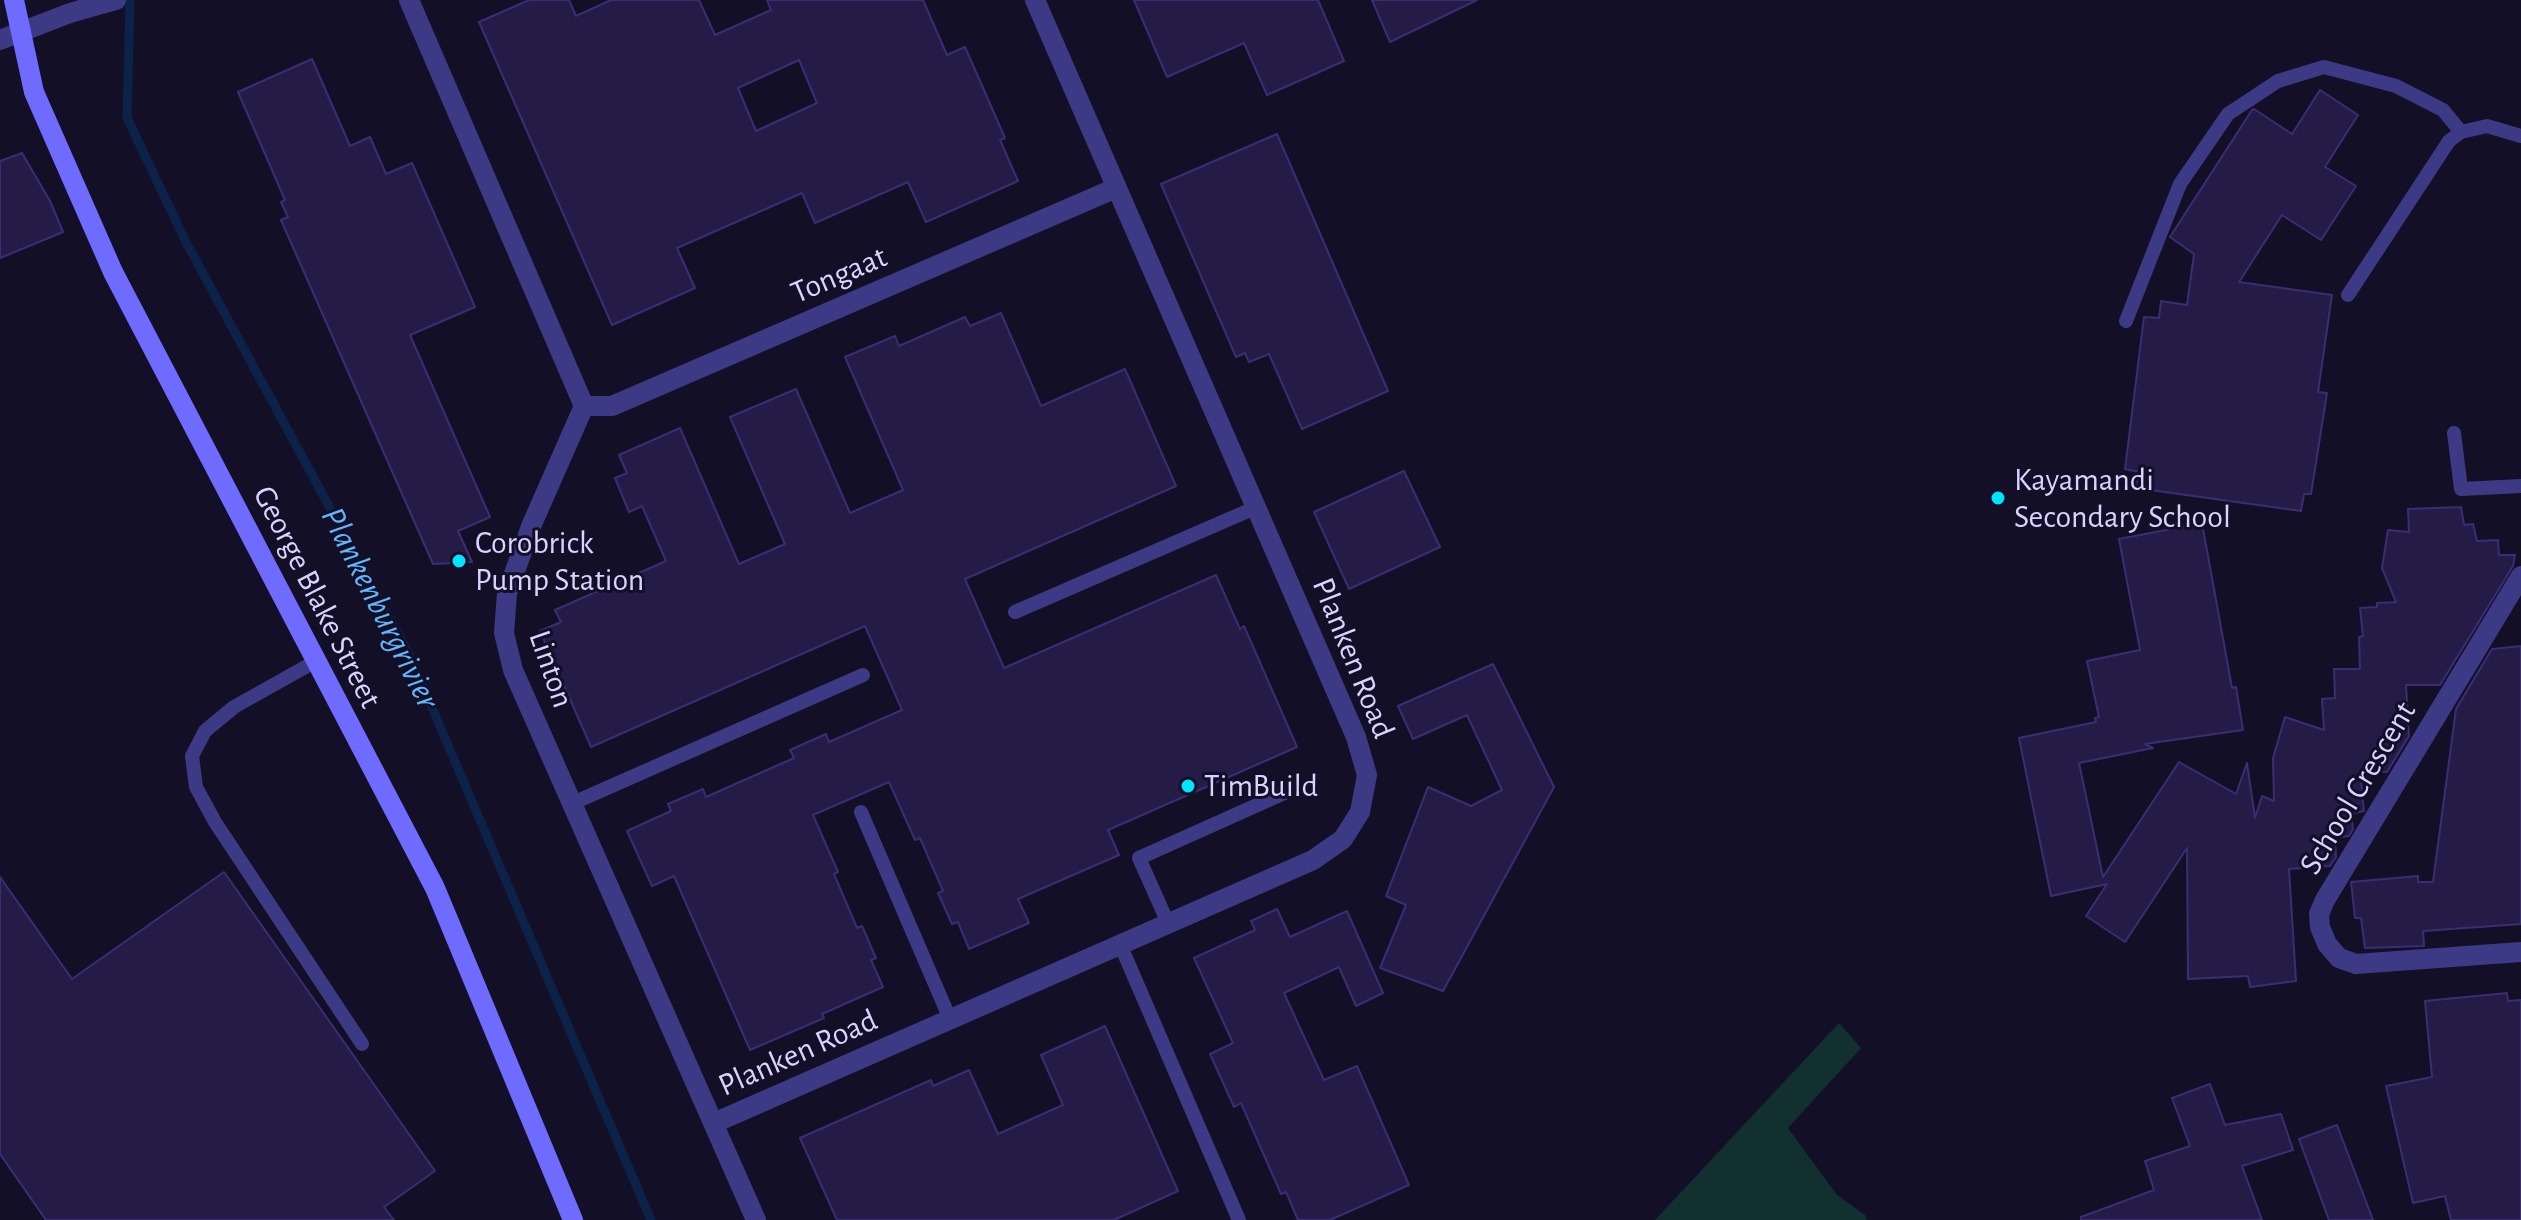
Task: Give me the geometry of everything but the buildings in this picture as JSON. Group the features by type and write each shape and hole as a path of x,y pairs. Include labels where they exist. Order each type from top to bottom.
{"street":[{"name":"George Blake Street","path":"14,0 34,92 113,272 435,888 573,1220"},
{"path":"0,40 70,13 116,0"},
{"path":"409,0 584,406"},
{"name":"Planken Road","path":"714,1123 1313,860 1343,839 1360,812 1367,775 1356,737 1035,0"},
{"name":"Tongaat","path":"584,406 612,406 1116,188"},
{"name":"Linton","path":"584,406 532,524 507,593 504,633 513,670 756,1220"},
{"name":"School Crescent","path":"2521,576 2332,887 2319,914 2327,944 2339,958 2356,964 2521,952"}],"lane":[{"path":"2126,321 2180,184 2228,114 2278,81 2324,67 2396,86 2443,110 2461,132"},
{"path":"2348,295 2439,154 2461,132 2487,126 2521,136"},
{"path":"2454,433 2461,489 2521,486"},
{"path":"1015,612 1257,507"},
{"path":"316,661 234,707 205,731 192,756 196,787 215,822 362,1044"},
{"path":"573,803 863,675"},
{"path":"1168,923 1139,858 1293,789"},
{"path":"861,812 950,1019"},
{"path":"1120,944 1239,1220"}],"green space":[{"path":"1839,1023 1861,1048 1788,1128 1837,1195 1865,1215 1867,1220 1655,1220"}],"waterway":[{"name":"Plankenburgrivier","path":"130,0 127,118 186,242 409,654 651,1220"}],"place":[{"name":"Kayamandi Secondary School","path":"1998,498"},
{"name":"Corobrick Pump Station","path":"459,561"},
{"name":"TimBuild","path":"1188,786"}]}
